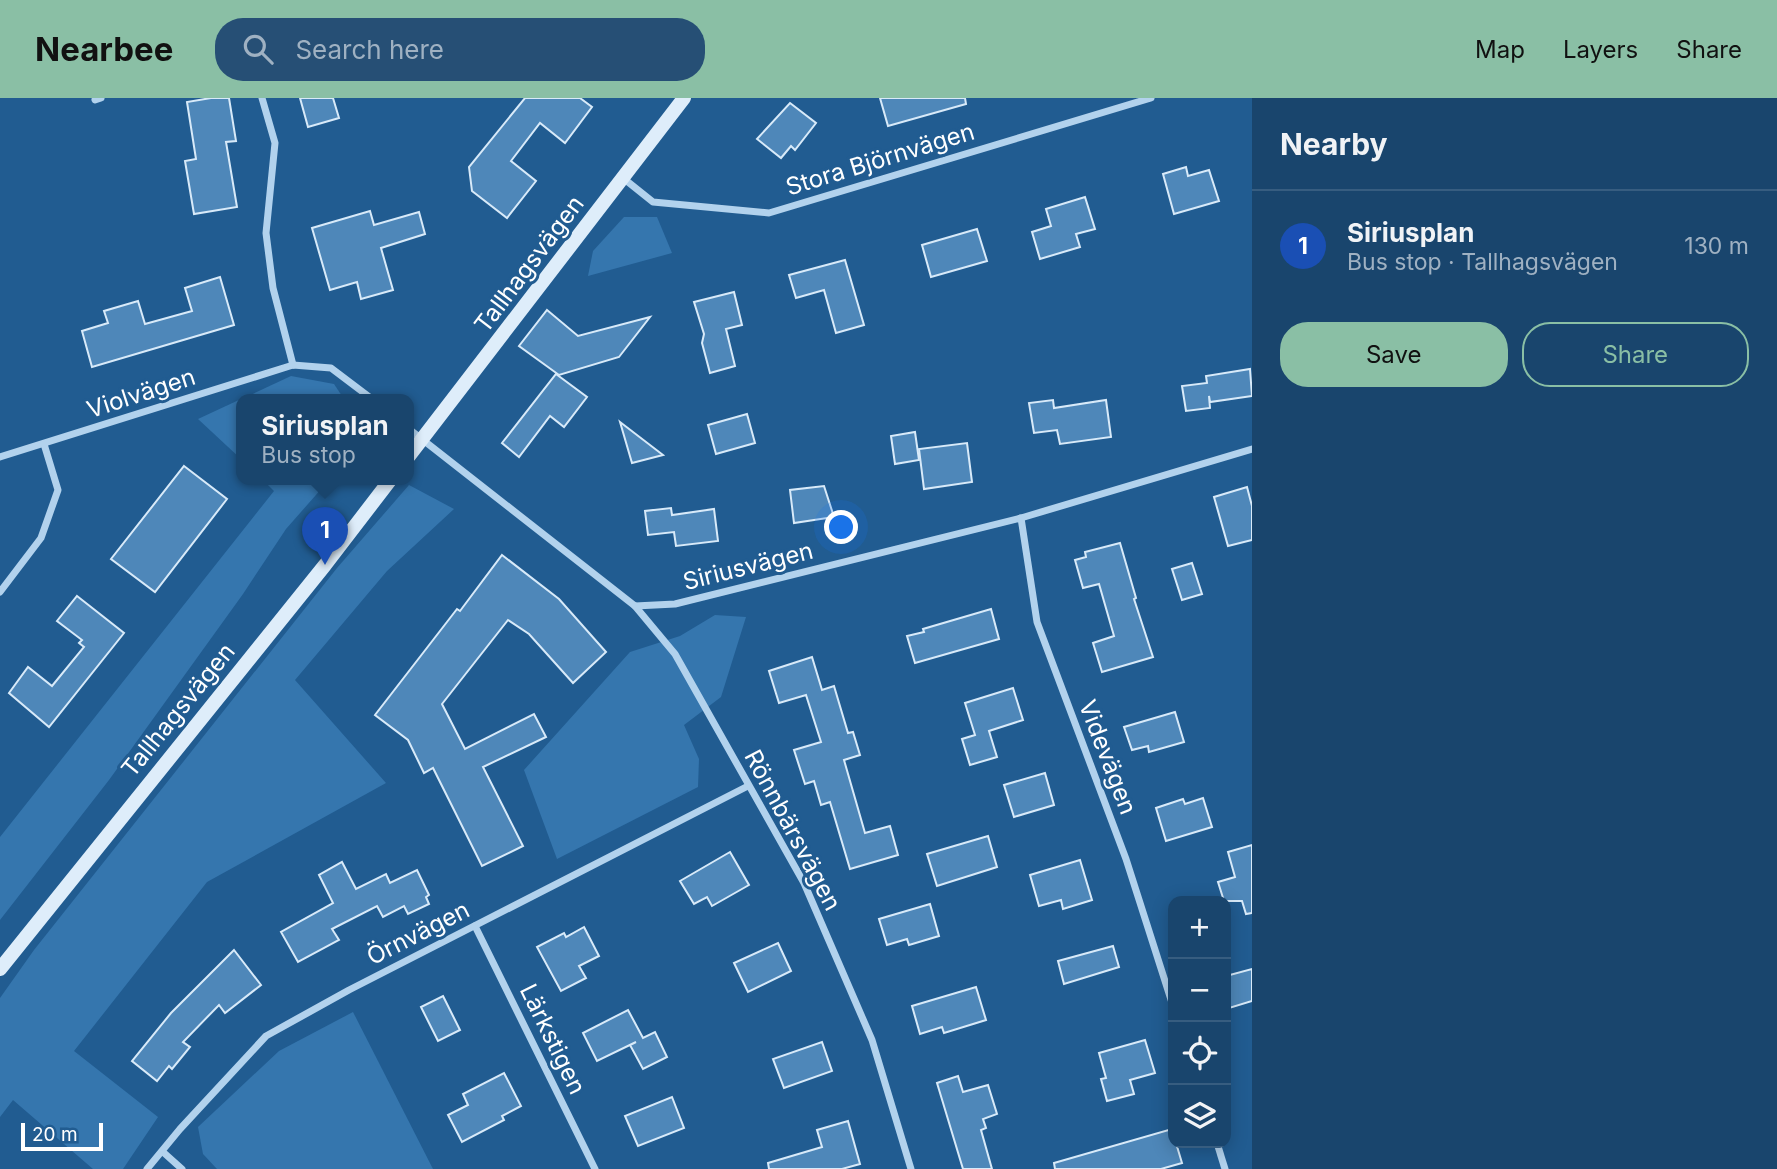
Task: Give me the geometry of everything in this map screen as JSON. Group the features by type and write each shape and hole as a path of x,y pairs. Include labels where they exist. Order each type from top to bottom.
{"main road":[{"name":"Tallhagsvägen","path":"414,449 684,98"},
{"name":"Tallhagsvägen","path":"0,969 326,565 386,485"}],"street":[{"path":"262,98 275,143 266,233 273,288 293,365"},
{"name":"Stora Björnvägen","path":"623,178 653,202 769,213 1151,98"},
{"name":"Violvägen","path":"0,457 293,365 331,368 365,394"},
{"path":"414,434 635,606"},
{"path":"0,592 41,538 58,490 44,444"},
{"name":"Siriusvägen","path":"635,606 675,604 1021,518 1252,449"},
{"name":"Videvägen","path":"1021,518 1037,622 1126,859 1168,990"},
{"name":"Rönnbärsvägen","path":"635,606 675,654 804,883 872,1040 911,1169"},
{"name":"Örnvägen","path":"147,1169 266,1036 748,786"},
{"name":"Lärkstigen","path":"475,926 595,1169"},
{"path":"1219,1148 1225,1169"},
{"path":"163,1152 182,1169"}],"shaded area":[{"path":"624,217 657,217 672,253 588,276 593,251"},
{"path":"291,376 334,384 341,394 253,394"},
{"path":"236,401 236,454 198,419"},
{"path":"268,485 325,485 286,529 243,594 109,780 0,920 0,837 274,491"},
{"path":"409,485 454,509 387,571 295,680 386,783 207,882 74,1051 158,1117 123,1169 93,1169 13,1100 0,1117 0,998 34,950 337,568"},
{"path":"715,615 746,617 721,697 684,725 699,759 698,787 557,859 524,770 630,652 680,636"},
{"path":"353,1012 433,1169 217,1169 203,1154 198,1127 279,1051"}],"building":[{"path":"229,98 236,141 226,142 237,207 194,214 185,161 196,159 187,102"},
{"path":"300,98 333,98 339,118 308,127"},
{"path":"525,98 580,98 592,107 565,143 540,123 511,161 536,181 507,218 472,191 469,167"},
{"path":"880,98 965,98 966,104 888,126"},
{"path":"790,103 816,123 795,150 791,146 781,158 757,139"},
{"path":"1186,167 1188,176 1209,170 1219,201 1174,214 1163,174"},
{"path":"1085,197 1095,229 1076,234 1080,247 1040,259 1032,232 1051,226 1046,209"},
{"path":"370,211 374,225 419,212 425,234 381,248 393,290 361,299 357,282 330,290 312,228"},
{"path":"977,229 987,261 931,277 922,245"},
{"path":"845,260 864,325 836,333 824,290 796,298 789,275"},
{"path":"220,277 234,325 92,367 82,331 108,323 104,311 138,301 145,324 192,311 185,288"},
{"path":"734,292 742,325 726,329 735,366 710,373 702,343 704,334 694,302"},
{"path":"547,310 578,336 650,317 619,357 559,375 519,346"},
{"path":"1250,369 1252,396 1210,402 1209,396 1210,408 1186,411 1182,386 1207,383 1206,376"},
{"path":"556,374 587,397 564,427 550,416 519,457 502,443"},
{"path":"1053,400 1054,408 1106,400 1111,437 1060,444 1057,430 1034,433 1029,403"},
{"path":"747,414 755,443 716,454 708,425"},
{"path":"620,422 663,455 632,463"},
{"path":"915,432 919,460 895,464 891,436"},
{"path":"967,443 972,482 924,489 919,449"},
{"path":"184,466 227,499 155,592 111,559"},
{"path":"824,486 834,517 794,523 790,490"},
{"path":"1247,487 1252,506 1252,540 1228,546 1214,497"},
{"path":"671,508 672,515 714,509 718,541 676,546 674,532 648,535 645,511"},
{"path":"1120,543 1136,598 1134,599 1153,657 1102,672 1093,643 1114,636 1099,584 1083,588 1075,560 1086,557 1085,552"},
{"path":"502,555 559,599 606,652 573,683 529,634 508,620 442,704 465,749 534,714 546,737 483,767 523,846 482,866 433,768 424,773 408,740 375,715"},
{"path":"1192,563 1202,594 1182,600 1172,569"},
{"path":"77,596 124,633 49,727 9,693 28,667 52,686 84,647 79,643 82,640 57,621"},
{"path":"991,609 999,639 915,663 907,636"},
{"path":"812,657 822,690 834,686 848,733 853,732 860,755 844,760 865,833 890,826 898,855 850,869 830,802 821,805 814,781 805,784 794,750 821,742 806,695 779,703 769,671"},
{"path":"1013,688 1023,720 989,731 997,757 970,765 962,739 975,735 965,703"},
{"path":"1175,712 1184,742 1149,752 1148,746 1132,750 1124,727"},
{"path":"1045,773 1054,805 1014,817 1004,785"},
{"path":"1203,798 1212,827 1166,841 1156,808 1183,799 1185,804"},
{"path":"988,836 997,867 937,886 927,854"},
{"path":"1252,845 1252,913 1246,914 1242,901 1231,901 1231,896 1222,896 1218,882 1235,877 1228,852"},
{"path":"730,852 749,885 712,906 707,897 694,904 680,881"},
{"path":"1080,860 1092,900 1063,909 1061,900 1039,906 1030,875"},
{"path":"342,862 356,889 386,874 390,883 417,870 429,895 426,897 429,904 408,914 404,906 383,917 377,906 332,929 339,940 298,962 281,932 333,903 319,875"},
{"path":"930,904 939,936 909,945 907,939 887,945 879,919"},
{"path":"584,927 599,956 579,966 586,978 561,991 537,947 564,933 566,937"},
{"path":"778,943 791,971 748,992 734,963"},
{"path":"1113,946 1119,967 1064,984 1058,961"},
{"path":"234,950 261,985 225,1013 219,1005 183,1042 190,1047 172,1069 169,1066 157,1081 132,1061 171,1013"},
{"path":"1252,969 1252,1001 1231,1007 1231,975"},
{"path":"976,987 986,1020 944,1033 942,1027 920,1034 912,1006"},
{"path":"443,996 460,1030 438,1041 421,1007"},
{"path":"628,1010 643,1038 655,1032 667,1057 643,1069 630,1045 636,1042 597,1061 583,1033"},
{"path":"1145,1040 1155,1073 1130,1080 1134,1094 1107,1101 1101,1079 1106,1078 1099,1053"},
{"path":"822,1042 832,1071 784,1088 773,1059"},
{"path":"504,1073 521,1106 502,1116 504,1120 462,1142 448,1115 468,1105 463,1094"},
{"path":"958,1076 963,1092 988,1085 997,1114 983,1119 986,1128 981,1130 992,1169 963,1169 937,1083"},
{"path":"672,1097 684,1128 638,1146 625,1116"},
{"path":"848,1121 860,1164 842,1169 769,1169 768,1163 822,1147 817,1130"},
{"path":"1168,1130 1168,1148 1178,1148 1182,1163 1161,1169 1055,1169 1054,1163"}],"place":[{"name":"Siriusplan","path":"325,565"}]}
